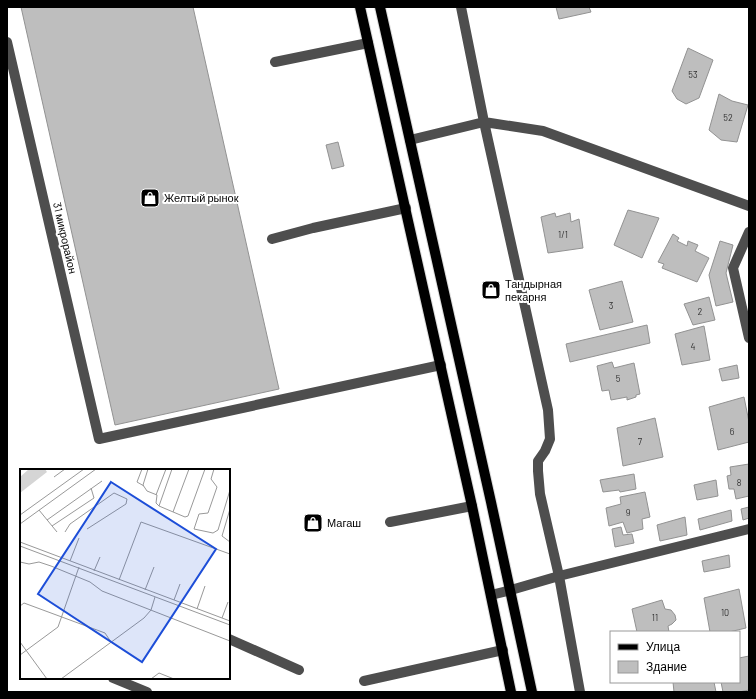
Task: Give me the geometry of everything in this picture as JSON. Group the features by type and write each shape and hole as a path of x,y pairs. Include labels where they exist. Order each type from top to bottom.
{"main road":[{"path":"360,7 441,365 512,692"},
{"path":"380,7 511,590 532,692"}],"street":[{"path":"461,7 484,122 548,410 550,439 545,451 538,461 540,494 559,576 580,692"},
{"name":"31 микрорайон","path":"7,42 99,439 441,365"},
{"path":"275,62 368,43"},
{"path":"410,140 484,122 543,131 749,206"},
{"path":"272,239 313,228 406,208"},
{"path":"749,232 733,268 749,338"},
{"path":"390,522 472,506"},
{"path":"491,595 559,576 749,529"},
{"path":"230,639 299,670"},
{"path":"364,681 503,650"},
{"path":"115,679 147,692"}],"building":[{"name":"Желтый рынок","path":"21,7 193,7 279,389 115,425"},
{"path":"556,7 589,7 591,12 559,19"},
{"path":"688,48 713,60 699,98 686,104 677,99 672,91"},
{"path":"719,94 732,101 748,105 737,142 721,140 709,130"},
{"path":"338,142 344,166 332,169 326,145"},
{"path":"628,210 659,218 642,258 614,245"},
{"path":"555,213 556,217 570,213 571,222 579,219 583,248 548,253 541,217"},
{"path":"673,234 679,238 677,241 687,246 688,241 698,245 695,251 709,258 697,282 662,268 664,264 658,262"},
{"path":"720,241 733,245 726,273 733,302 716,306 709,275"},
{"path":"622,281 633,322 600,330 589,290"},
{"path":"709,297 715,320 693,325 684,304"},
{"path":"647,325 650,343 570,362 566,344"},
{"path":"704,326 710,360 682,365 675,334"},
{"path":"612,362 614,368 634,363 640,394 627,400 627,397 611,400 609,390 602,391 597,366"},
{"path":"737,365 739,378 722,381 719,369"},
{"path":"744,397 749,422 749,442 718,450 709,407"},
{"path":"655,418 663,457 623,466 617,428"},
{"path":"749,464 749,496 736,499 734,489 729,489 727,476 731,475 730,467"},
{"path":"634,474 636,489 620,492 619,490 603,492 600,480"},
{"path":"716,480 718,496 697,500 694,485"},
{"path":"645,492 650,517 642,519 643,529 627,533 623,522 609,526 606,508 621,504 620,497"},
{"path":"749,507 749,518 743,520 741,509"},
{"path":"731,510 732,521 700,530 698,519"},
{"path":"685,517 687,535 660,541 657,525"},
{"path":"621,527 623,535 632,534 634,543 615,547 612,529"},
{"path":"729,555 730,567 704,572 702,561"},
{"path":"739,589 746,628 733,631 710,631 704,598"},
{"path":"662,600 665,609 671,610 675,615 676,620 668,626 669,631 637,631 632,609"},
{"path":"749,656 749,690 739,692 723,692 721,683 740,683 740,658"},
{"path":"673,683 714,683 716,692 674,692"}],"place":[{"name":"Желтый рынок","path":"150,198"},
{"name":"Тандырная пекарня","path":"491,290"},
{"name":"Магаш","path":"313,523"}]}
